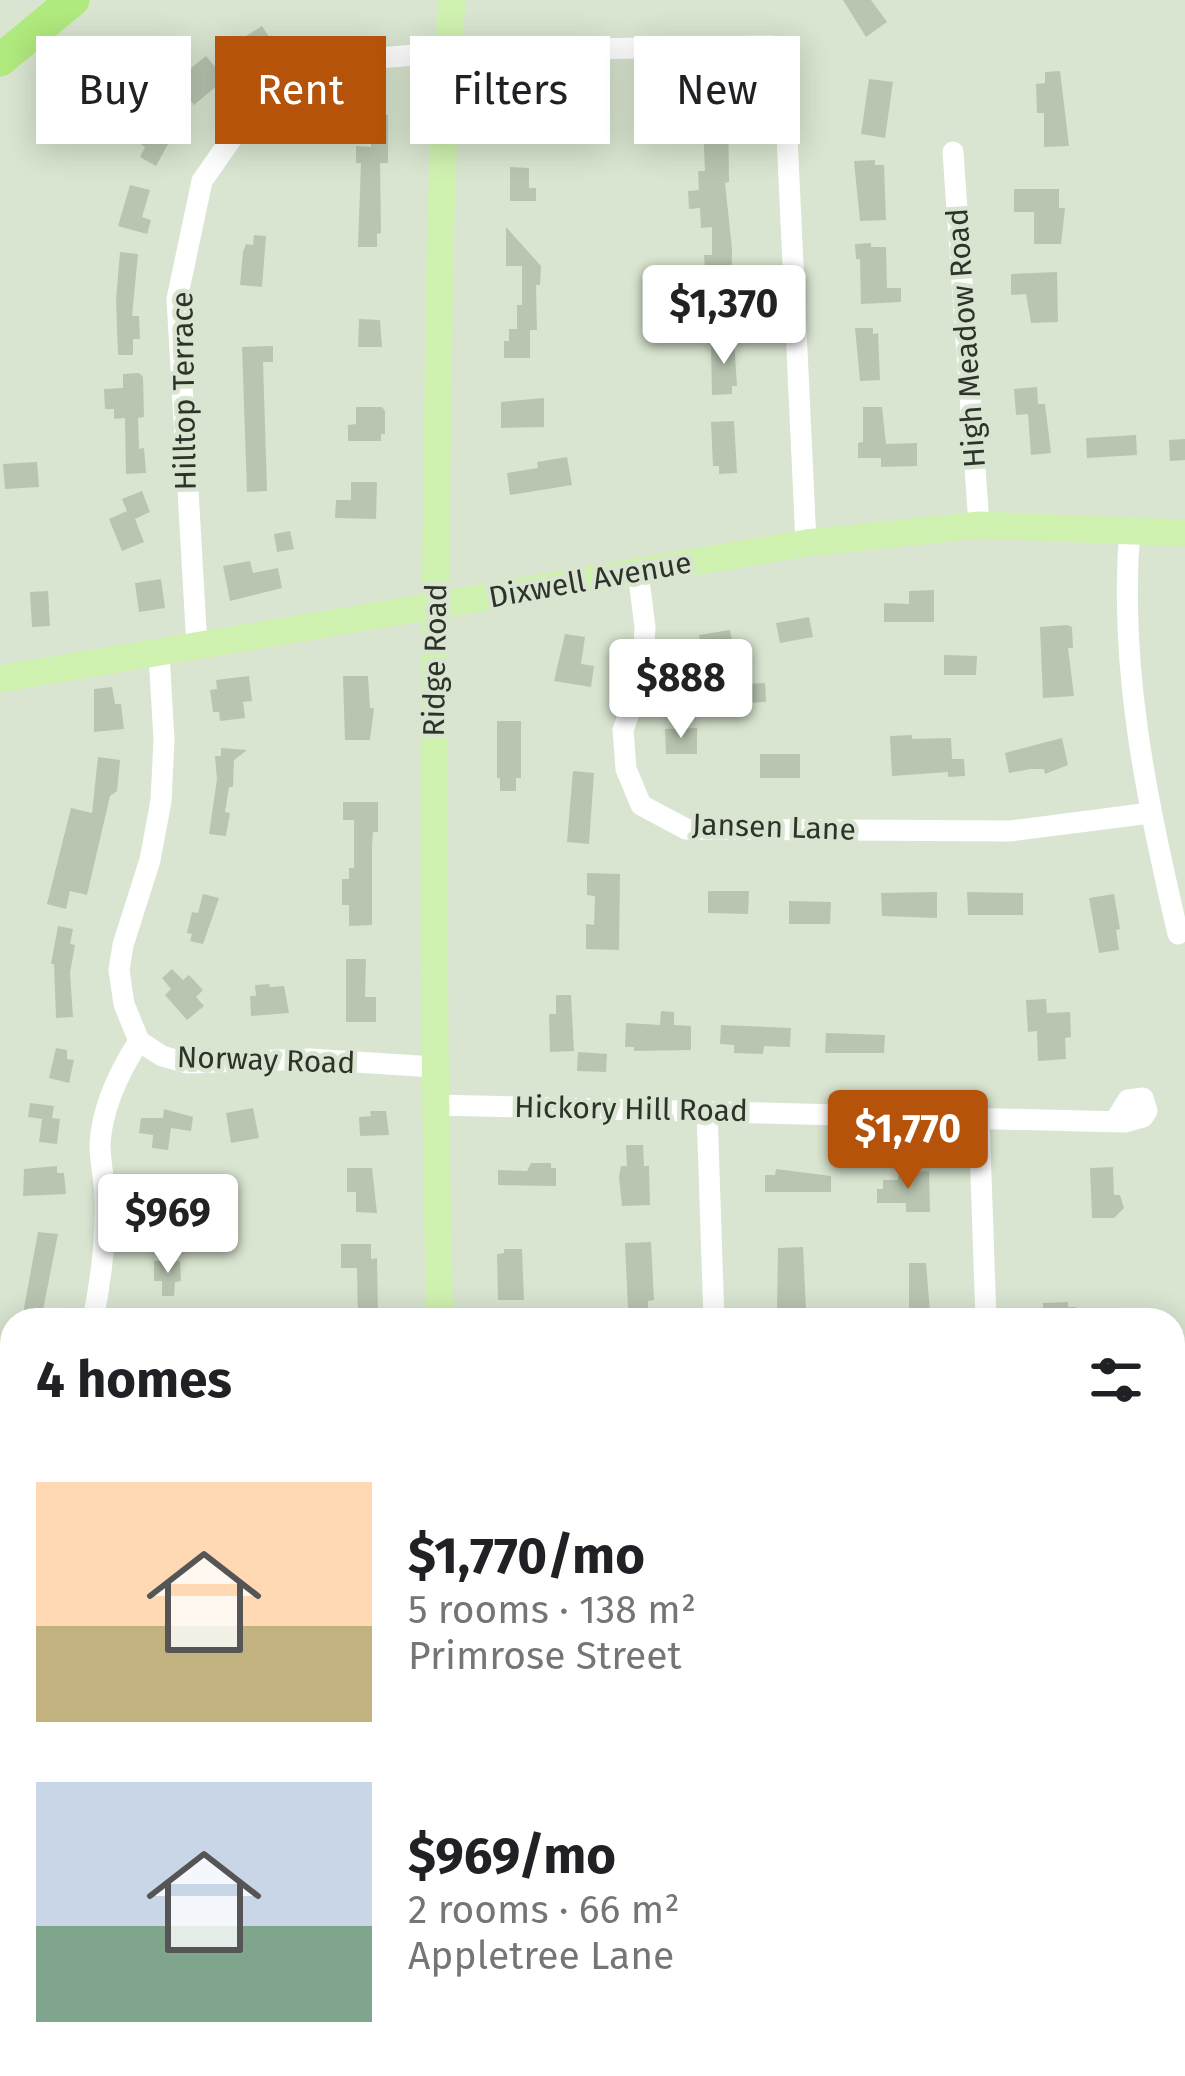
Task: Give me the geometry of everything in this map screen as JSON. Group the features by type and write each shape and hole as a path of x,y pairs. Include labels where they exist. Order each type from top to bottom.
{"highway":[{"path":"0,32 38,0"},
{"path":"0,60 73,0"}],"main road":[{"name":"Ridge Road","path":"449,36 452,0"},
{"name":"Ridge Road","path":"440,1308 434,1105 435,606 443,144"},
{"name":"Dixwell Avenue","path":"0,679 806,543 979,525 1185,533"}],"street":[{"path":"610,49 771,46 784,72 806,543"},
{"name":"Hilltop Terrace","path":"197,647 177,299 202,181 232,138 277,92 354,60 410,55"},
{"name":"High Meadow Road","path":"953,152 979,525"},
{"path":"1130,528 1125,593 1130,693 1150,813 1178,934"},
{"name":"Jansen Lane","path":"638,572 642,678 623,730 626,769 641,805 686,829 1010,831 1150,813"},
{"name":"Norway Road","path":"159,654 164,740 161,801 119,970 124,1004 139,1041 162,1057 187,1063 310,1059 434,1067"},
{"path":"95,1308 104,1251 100,1145 106,1109 139,1041"},
{"name":"Hickory Hill Road","path":"434,1105 1114,1121"},
{"path":"707,1111 714,1308"},
{"path":"979,1118 986,1308"}],"building":[{"path":"843,0 871,0 887,22 866,37"},
{"path":"262,26 269,36 246,36"},
{"path":"206,56 215,67 215,87 194,105 191,101 191,68"},
{"path":"1060,71 1069,146 1044,147 1044,113 1037,113 1036,84 1045,83 1045,72"},
{"path":"869,79 893,82 885,138 861,134"},
{"path":"388,115 388,163 380,163 381,233 377,247 358,247 361,163 356,163 356,146 386,144"},
{"path":"140,144 168,144 156,166 140,157 145,147"},
{"path":"704,144 729,144 729,182 725,183 732,249 731,308 706,309 705,299 692,299 692,281 674,270 705,268 704,255 712,255 712,227 701,228 700,208 689,209 688,191 699,190 698,171 705,171"},
{"path":"875,160 875,165 884,165 886,220 860,221 854,161"},
{"path":"510,167 529,168 529,188 536,188 536,201 510,201"},
{"path":"130,185 150,190 142,217 151,220 147,234 118,226"},
{"path":"1014,189 1059,189 1059,208 1065,208 1061,244 1034,244 1034,212 1014,212"},
{"path":"506,227 541,266 540,285 536,285 537,330 530,330 530,358 504,358 504,341 509,341 509,329 517,329 517,305 522,305 522,266 506,266"},
{"path":"254,235 266,236 262,287 240,285 243,252 246,244 253,245"},
{"path":"871,243 871,247 886,247 887,288 901,288 901,302 861,304 855,244"},
{"path":"120,252 138,254 132,316 139,316 140,339 133,339 133,355 118,355"},
{"path":"1057,272 1058,322 1031,323 1026,294 1011,295 1011,274"},
{"path":"359,319 380,320 382,347 358,347"},
{"path":"855,328 873,328 873,334 878,333 880,380 860,381"},
{"path":"734,339 737,386 732,386 732,394 712,395 711,346 718,345 718,340"},
{"path":"273,346 273,362 263,362 267,491 247,492 242,347"},
{"path":"139,373 144,417 138,418 139,449 144,448 146,473 126,474 125,418 114,419 114,409 105,409 104,389 123,388 123,374"},
{"path":"1037,387 1038,404 1045,404 1051,453 1031,455 1028,414 1016,415 1014,389"},
{"path":"544,398 544,427 501,428 501,402"},
{"path":"356,407 385,411 381,441 348,441 348,425 356,424"},
{"path":"863,407 882,407 886,444 917,443 917,466 881,467 881,458 858,458"},
{"path":"734,421 737,473 719,474 719,466 713,466 711,422"},
{"path":"1136,435 1137,455 1087,458 1086,438"},
{"path":"1185,439 1185,460 1170,461 1169,440"},
{"path":"567,457 572,485 510,495 507,473"},
{"path":"37,462 39,487 5,489 3,464"},
{"path":"351,482 377,482 376,519 335,518 336,500 351,500"},
{"path":"142,491 150,512 135,519 144,542 122,551 109,519 127,511 122,499"},
{"path":"290,531 294,549 277,552 274,534"},
{"path":"250,561 253,573 278,568 282,588 230,601 223,566"},
{"path":"161,579 165,608 139,612 135,583"},
{"path":"934,590 934,622 884,622 884,603 909,604 909,591"},
{"path":"48,591 50,626 32,627 30,592"},
{"path":"809,617 813,637 780,643 776,623"},
{"path":"1040,627 1072,627 1073,648 1068,648 1074,696 1043,698"},
{"path":"730,630 734,651 703,657 699,635"},
{"path":"565,634 585,637 581,664 594,666 591,687 554,681"},
{"path":"944,655 977,656 976,675 944,675"},
{"path":"249,676 252,701 243,702 245,718 220,721 219,712 213,712 210,690 217,689 216,680"},
{"path":"343,676 368,676 370,708 374,708 370,740 345,740"},
{"path":"730,680 730,685 765,683 766,702 728,704 728,698 712,699 712,681"},
{"path":"112,687 115,704 121,704 124,729 94,732 94,689"},
{"path":"497,721 521,721 521,778 516,778 516,791 500,791"},
{"path":"697,728 697,754 666,754 665,729"},
{"path":"912,735 912,739 951,738 952,759 964,759 965,776 948,777 948,772 892,776 890,736"},
{"path":"1062,738 1068,765 1045,774 1044,769 1009,773 1005,753"},
{"path":"221,748 247,750 234,760 226,836 209,834 217,779 215,756 221,756"},
{"path":"760,754 800,754 800,778 760,778"},
{"path":"98,757 120,760 117,791 110,796 87,895 70,891 66,909 47,904 71,808 92,813"},
{"path":"573,771 594,773 589,844 567,842"},
{"path":"343,802 378,802 378,832 373,832 372,845 372,925 349,926 349,905 342,905 342,879 349,879 349,868 354,868 354,820 343,820"},
{"path":"587,873 620,874 619,950 586,949 586,924 594,925 595,896 587,895"},
{"path":"708,891 749,891 748,914 708,913"},
{"path":"937,892 937,918 882,916 881,893"},
{"path":"967,892 1023,893 1023,915 968,915"},
{"path":"203,894 219,898 203,944 190,941 192,934 187,933"},
{"path":"1114,894 1119,950 1099,953 1089,898"},
{"path":"789,901 831,902 830,924 789,924"},
{"path":"58,926 73,929 73,1017 56,1018 51,964"},
{"path":"346,959 366,959 365,997 376,997 376,1022 346,1022"},
{"path":"172,969 183,980 189,975 203,990 196,997 204,1006 187,1020 165,995 171,989 162,978"},
{"path":"255,985 284,986 289,1013 251,1016"},
{"path":"556,995 571,995 574,1051 550,1052 549,1014 556,1014"},
{"path":"1046,999 1047,1013 1070,1012 1066,1059 1038,1061 1037,1031 1028,1032 1026,1000"},
{"path":"661,1011 674,1012 674,1025 691,1026 691,1050 625,1047 626,1023 660,1025"},
{"path":"721,1025 791,1028 790,1047 764,1046 763,1054 734,1053 734,1045 720,1044"},
{"path":"826,1033 885,1035 884,1053 825,1053"},
{"path":"56,1048 67,1050 67,1059 74,1060 69,1083 49,1078"},
{"path":"578,1052 607,1054 606,1072 577,1071"},
{"path":"30,1103 54,1106 52,1118 60,1119 57,1144 39,1142 42,1119 28,1117"},
{"path":"253,1108 259,1138 231,1143 226,1113"},
{"path":"164,1109 193,1117 191,1131 171,1128 168,1150 152,1148 153,1135 139,1133 141,1118 163,1118"},
{"path":"370,1111 386,1111 389,1135 360,1136 359,1117 371,1116"},
{"path":"626,1145 643,1145 650,1205 622,1206 619,1177 621,1166 627,1166"},
{"path":"531,1163 551,1163 556,1168 556,1186 498,1185 498,1170 527,1171"},
{"path":"57,1166 57,1173 64,1173 66,1194 23,1196 24,1169"},
{"path":"1113,1167 1114,1195 1120,1195 1124,1208 1114,1218 1092,1218 1090,1168"},
{"path":"347,1168 372,1168 377,1213 356,1212 356,1192 347,1192"},
{"path":"776,1169 831,1176 831,1192 765,1192 765,1175 775,1175"},
{"path":"929,1171 930,1212 906,1212 906,1203 877,1203 883,1180"},
{"path":"185,1205 190,1228 159,1228 158,1206"},
{"path":"38,1232 58,1234 43,1308 24,1308"},
{"path":"651,1242 654,1300 648,1301 648,1308 628,1308 625,1243"},
{"path":"341,1244 371,1244 371,1259 377,1258 378,1308 358,1308 357,1268 341,1268"},
{"path":"803,1247 806,1308 777,1308 778,1248"},
{"path":"522,1249 524,1300 498,1300 497,1254"},
{"path":"154,1261 180,1261 181,1281 175,1282 174,1296 162,1296 162,1281 154,1281"},
{"path":"909,1263 926,1263 930,1308 909,1308"},
{"path":"1068,1302 1068,1307 1076,1308 1043,1308 1043,1303"}]}
